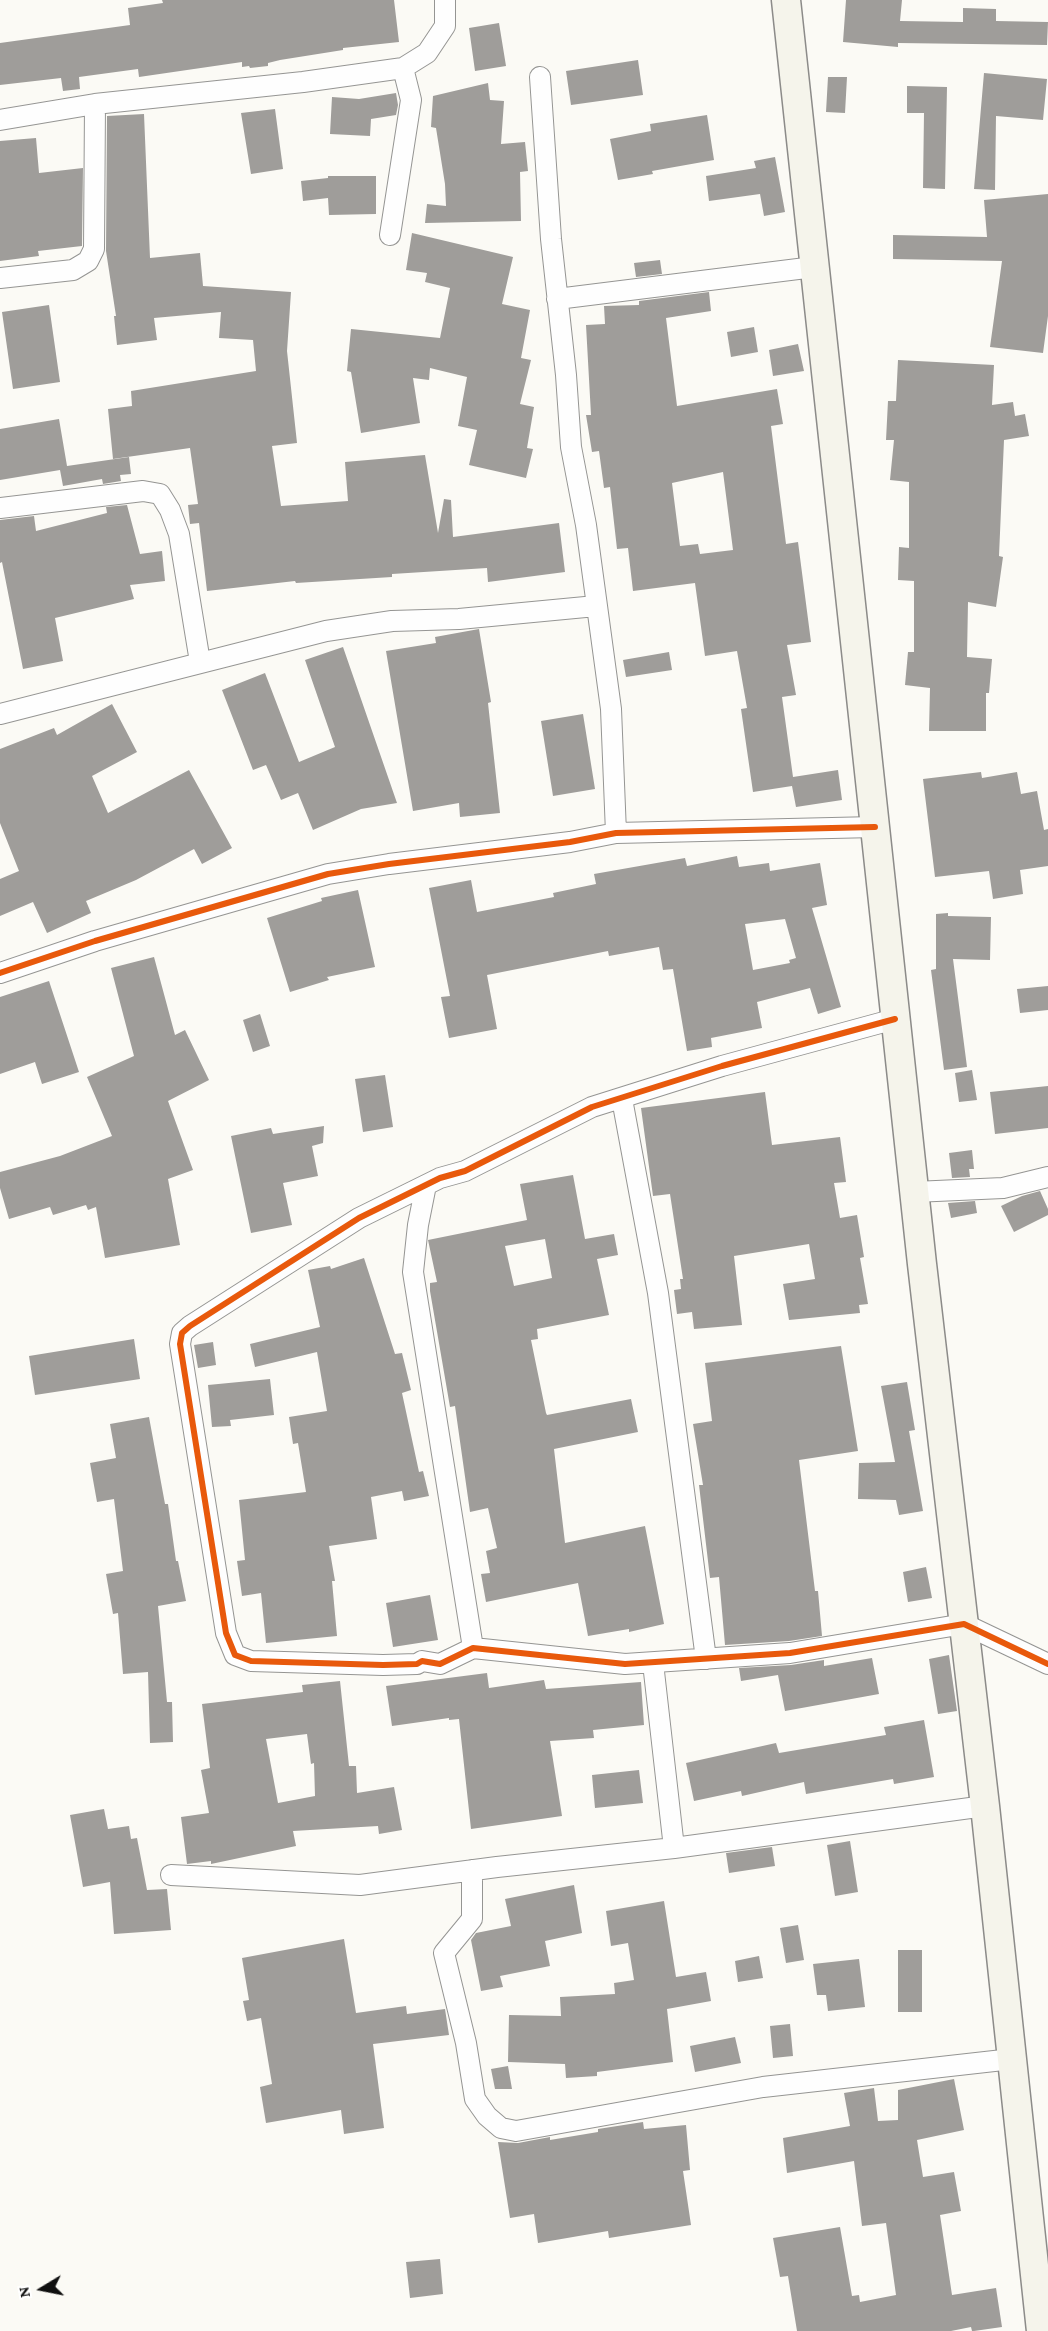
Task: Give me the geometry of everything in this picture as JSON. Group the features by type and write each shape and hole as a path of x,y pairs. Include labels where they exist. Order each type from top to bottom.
{"main road":[{"path":"786,0 914,1192 985,1806 1041,2331"}],"street":[{"path":"0,120 95,104 303,82 403,68 427,53 445,26 445,0"},
{"path":"390,235 411,100 403,68"},
{"path":"540,77 550,239 571,447 586,525 611,709 616,832"},
{"path":"0,278 73,270 88,261 94,249 95,104"},
{"path":"557,298 814,267"},
{"path":"0,508 143,491 160,494 170,510 179,534 200,662"},
{"path":"0,714 326,631 392,621 459,619 596,606"},
{"path":"0,974 95,941 328,874 389,864 570,842 616,832 875,827"},
{"path":"896,1018 722,1066 592,1107 465,1171 440,1178 359,1218 208,1314 182,1334 180,1344 226,1633 235,1655 250,1661 383,1665 417,1664 422,1661 440,1664 473,1648 625,1664 790,1653 964,1624 1048,1664"},
{"path":"622,1099 658,1293 706,1659"},
{"path":"914,1192 1003,1188 1048,1177"},
{"path":"426,1185 412,1272 473,1648"},
{"path":"653,1663 674,1848"},
{"path":"171,1875 360,1886 472,1870 674,1848 985,1806"},
{"path":"472,1870 472,1919 444,1953 466,2043 475,2098 487,2116 501,2128 516,2131 763,2087 1012,2059"}],"building":[{"path":"162,0 394,0 399,42 343,48 343,50 280,60 268,63 268,66 250,68 249,66 242,67 242,62 139,77 138,69 79,77 80,89 63,91 61,78 0,85 0,43 130,25 128,8 163,3"},
{"path":"846,0 902,0 900,21 963,22 963,8 996,9 996,21 1048,22 1047,45 898,43 898,47 843,42"},
{"path":"499,23 506,66 475,71 469,28"},
{"path":"638,60 643,95 571,105 566,71"},
{"path":"984,73 1047,79 1043,120 996,116 995,190 974,189"},
{"path":"828,77 847,77 845,113 826,112"},
{"path":"488,83 490,100 504,101 501,144 525,142 528,171 520,172 521,221 425,223 427,204 446,206 445,184 436,128 431,127 433,96"},
{"path":"907,86 947,87 945,189 923,188 924,113 907,113"},
{"path":"396,93 398,105 396,115 371,119 370,136 330,134 332,97 359,99"},
{"path":"275,109 283,169 251,174 241,113"},
{"path":"144,114 150,258 200,253 203,286 291,292 287,351 297,443 272,446 281,506 348,501 345,462 425,455 438,533 444,499 451,500 453,537 559,523 565,572 488,582 487,568 392,574 392,577 296,583 295,581 207,591 199,523 190,524 188,505 198,504 190,448 113,459 108,409 132,406 131,391 256,371 253,340 219,338 221,312 154,318 157,340 117,345 114,316 116,316 106,251 107,116"},
{"path":"707,115 714,160 652,171 653,174 618,180 610,139 651,131 650,124"},
{"path":"36,138 39,173 83,168 82,246 38,251 39,256 0,261 0,141"},
{"path":"775,157 785,212 764,216 760,194 709,201 706,176 756,168 754,161"},
{"path":"328,176 376,176 376,214 329,215 328,198 303,201 301,181 328,178"},
{"path":"1048,194 1048,316 1043,353 990,347 1002,261 893,259 893,235 987,237 984,200"},
{"path":"412,233 513,257 502,304 530,310 521,358 531,360 520,404 534,407 527,448 533,449 526,478 469,465 477,430 458,426 467,377 430,368 429,380 413,378 420,423 361,433 351,372 347,371 351,329 440,338 450,288 425,282 427,273 406,270"},
{"path":"660,260 662,274 636,277 634,263"},
{"path":"709,292 711,311 666,318 677,406 777,389 783,424 771,426 786,544 798,542 811,642 787,645 796,695 782,697 793,777 838,770 842,800 796,807 792,786 753,792 741,709 747,708 737,651 705,656 695,583 633,591 628,548 617,549 610,487 604,488 599,451 592,452 586,415 591,415 586,325 605,324 604,306 639,305 639,301","holes":["723,472 733,550 700,554 698,544 680,546 672,483"]},
{"path":"49,305 60,382 13,389 2,312"},
{"path":"754,327 758,352 731,357 727,332"},
{"path":"798,344 804,371 773,376 769,350"},
{"path":"898,360 994,365 992,405 1013,402 1015,416 1025,414 1029,436 1004,440 999,556 1003,557 996,607 968,602 967,657 992,659 989,693 986,693 986,731 929,731 930,688 905,685 908,652 914,652 914,581 898,580 899,547 909,548 909,482 890,480 894,440 886,440 888,401 896,401"},
{"path":"59,419 67,466 129,457 131,474 120,475 121,481 103,484 102,479 63,486 60,470 0,480 0,429"},
{"path":"127,505 140,554 162,551 165,581 130,585 134,599 55,618 63,661 23,669 2,562 0,563 0,520 34,516 36,531 107,513 106,507"},
{"path":"479,629 491,702 488,703 500,813 460,817 459,803 413,811 386,651 436,643 435,637"},
{"path":"343,647 397,803 361,809 313,830 298,793 281,800 266,765 253,770 222,690 265,673 299,762 335,747 305,660"},
{"path":"669,652 672,670 626,677 623,660"},
{"path":"112,704 137,752 92,776 108,813 189,770 232,848 202,864 194,849 136,880 86,901 91,913 47,933 33,902 0,916 0,879 19,871 0,823 0,749 54,728 57,735"},
{"path":"583,714 595,789 553,796 541,721"},
{"path":"981,772 982,778 1017,772 1021,794 1037,791 1044,830 1048,829 1048,866 1020,870 1023,894 993,899 989,871 935,877 923,779"},
{"path":"737,856 739,867 769,863 770,871 820,863 827,905 812,908 841,1007 818,1014 810,988 757,1002 762,1028 711,1038 712,1047 687,1051 673,969 663,970 659,947 609,956 608,951 487,975 497,1029 449,1038 441,997 450,996 429,888 471,880 477,912 554,897 553,893 596,884 594,874 685,858 687,866","holes":["785,919 796,958 789,960 790,963 753,970 745,924"]},
{"path":"358,890 375,967 327,977 329,980 290,992 267,918 322,901 321,898"},
{"path":"948,913 948,916 991,917 990,960 953,959 967,1067 944,1070 931,970 936,969 936,914"},
{"path":"154,957 175,1035 185,1030 209,1080 168,1101 193,1170 168,1179 180,1245 105,1258 96,1207 88,1210 86,1205 53,1215 50,1207 9,1219 0,1188 0,1172 60,1156 112,1136 87,1077 134,1056 111,968"},
{"path":"49,981 79,1072 42,1084 35,1062 0,1074 0,997"},
{"path":"1048,986 1048,1010 1020,1013 1017,989"},
{"path":"260,1014 270,1046 253,1052 243,1020"},
{"path":"972,1070 977,1100 959,1102 955,1073"},
{"path":"385,1075 393,1127 363,1132 355,1079"},
{"path":"1048,1086 1048,1128 995,1134 990,1092"},
{"path":"765,1092 772,1145 840,1137 846,1182 834,1183 840,1218 857,1215 864,1257 860,1258 868,1304 859,1305 860,1313 789,1320 783,1284 815,1279 809,1244 734,1256 742,1325 694,1329 692,1312 677,1314 674,1290 681,1289 680,1279 683,1279 670,1194 653,1196 641,1108"},
{"path":"324,1126 323,1143 312,1146 318,1176 283,1183 292,1225 251,1233 231,1136 271,1128 273,1134"},
{"path":"972,1150 974,1169 969,1169 970,1177 952,1178 949,1153"},
{"path":"573,1175 585,1239 614,1234 618,1255 597,1259 609,1315 537,1329 538,1339 531,1340 547,1415 631,1399 638,1432 554,1449 565,1543 645,1526 664,1624 629,1632 629,1629 588,1636 578,1583 486,1602 481,1574 490,1573 486,1551 497,1548 488,1508 470,1512 455,1406 450,1407 430,1291 430,1283 437,1282 428,1240 527,1220 520,1184","holes":["545,1239 552,1278 514,1286 505,1246"]},
{"path":"1040,1191 1048,1209 1048,1215 1014,1232 1001,1206"},
{"path":"975,1201 977,1213 951,1218 948,1203"},
{"path":"364,1258 395,1354 402,1353 411,1390 402,1393 419,1472 423,1471 429,1496 404,1501 402,1491 371,1497 377,1539 329,1546 335,1581 332,1581 337,1636 266,1643 261,1593 242,1596 237,1561 245,1560 239,1500 306,1492 298,1443 293,1444 289,1417 327,1411 317,1352 255,1367 250,1344 320,1327 308,1270 330,1266 331,1269"},
{"path":"134,1339 140,1379 35,1395 29,1356"},
{"path":"213,1342 216,1365 198,1368 194,1345"},
{"path":"841,1346 858,1451 799,1460 815,1591 818,1591 822,1636 789,1641 725,1645 719,1577 710,1578 699,1485 703,1485 693,1424 712,1421 705,1363"},
{"path":"270,1379 274,1415 230,1420 231,1426 212,1427 208,1385"},
{"path":"907,1382 915,1430 909,1431 923,1511 899,1515 896,1500 858,1499 859,1463 895,1462 881,1386"},
{"path":"149,1417 165,1504 168,1504 176,1561 178,1561 186,1601 158,1606 167,1702 172,1702 173,1742 150,1743 148,1672 123,1674 118,1613 113,1614 106,1574 123,1571 114,1499 97,1502 90,1463 116,1458 110,1424"},
{"path":"926,1567 932,1598 908,1602 903,1572"},
{"path":"430,1595 438,1640 393,1647 386,1603"},
{"path":"949,1655 957,1711 938,1714 929,1659"},
{"path":"872,1658 879,1694 785,1711 778,1675 741,1681 739,1668 791,1665 824,1660 824,1666"},
{"path":"487,1673 489,1688 544,1680 546,1689 641,1682 644,1725 593,1730 594,1738 550,1741 562,1816 471,1829 459,1719 449,1720 449,1718 392,1726 386,1686"},
{"path":"340,1681 349,1766 356,1766 357,1793 394,1787 402,1830 379,1834 378,1826 293,1831 296,1846 211,1864 211,1861 187,1864 181,1817 209,1813 201,1770 210,1768 202,1704 303,1692 302,1685","holes":["307,1734 311,1764 314,1763 315,1796 278,1803 266,1739"]},
{"path":"924,1720 934,1777 894,1784 893,1779 806,1794 804,1782 742,1796 741,1791 694,1801 686,1763 776,1743 779,1753 886,1735 884,1727"},
{"path":"639,1770 643,1803 595,1808 592,1775"},
{"path":"104,1809 108,1829 129,1826 131,1839 137,1838 147,1890 167,1889 171,1930 114,1934 110,1882 83,1887 70,1815"},
{"path":"850,1841 858,1892 835,1896 827,1845"},
{"path":"772,1847 775,1866 729,1873 726,1853"},
{"path":"574,1885 582,1933 545,1941 550,1966 500,1976 503,1987 481,1991 471,1940 476,1933 511,1926 505,1899"},
{"path":"664,1901 676,1977 706,1972 711,2001 667,2009 673,2062 597,2072 597,2076 566,2078 565,2064 508,2062 509,2015 561,2016 560,1997 615,1994 614,1983 634,1980 628,1943 611,1946 606,1911"},
{"path":"798,1925 804,1960 786,1963 780,1928"},
{"path":"344,1939 356,2013 406,2006 407,2014 445,2009 449,2035 373,2044 384,2128 344,2134 341,2110 266,2123 260,2087 272,2084 261,2018 247,2021 243,2001 249,2000 242,1958"},
{"path":"898,1950 922,1950 922,2012 898,2012"},
{"path":"759,1956 763,1978 738,1982 735,1961"},
{"path":"859,1959 865,2007 828,2011 826,1995 817,1995 813,1964"},
{"path":"790,2024 793,2056 773,2058 770,2026"},
{"path":"735,2037 741,2063 695,2072 690,2046"},
{"path":"508,2066 512,2089 495,2089 491,2069"},
{"path":"954,2079 964,2130 917,2140 923,2177 954,2172 961,2211 940,2215 952,2295 996,2288 1002,2327 974,2331 971,2327 951,2331 797,2331 788,2276 780,2277 773,2238 840,2227 852,2296 859,2295 860,2302 896,2295 886,2223 862,2226 854,2161 787,2173 783,2138 850,2126 844,2093 874,2088 878,2121 898,2120 898,2090"},
{"path":"643,2122 644,2129 686,2125 690,2170 683,2171 691,2225 609,2238 608,2231 538,2243 534,2214 510,2218 498,2142 518,2143 550,2137 550,2140"},
{"path":"440,2259 443,2294 410,2298 406,2262"}],"cycle path":[{"path":"0,973 95,941 328,874 389,864 570,842 616,833 875,827"},
{"path":"895,1019 722,1066 592,1107 465,1171 440,1178 359,1218 182,1333 180,1344 226,1633 235,1655 251,1661 383,1665 417,1664 422,1661 440,1664 473,1648 625,1664 790,1653 964,1624 1048,1664"}]}
